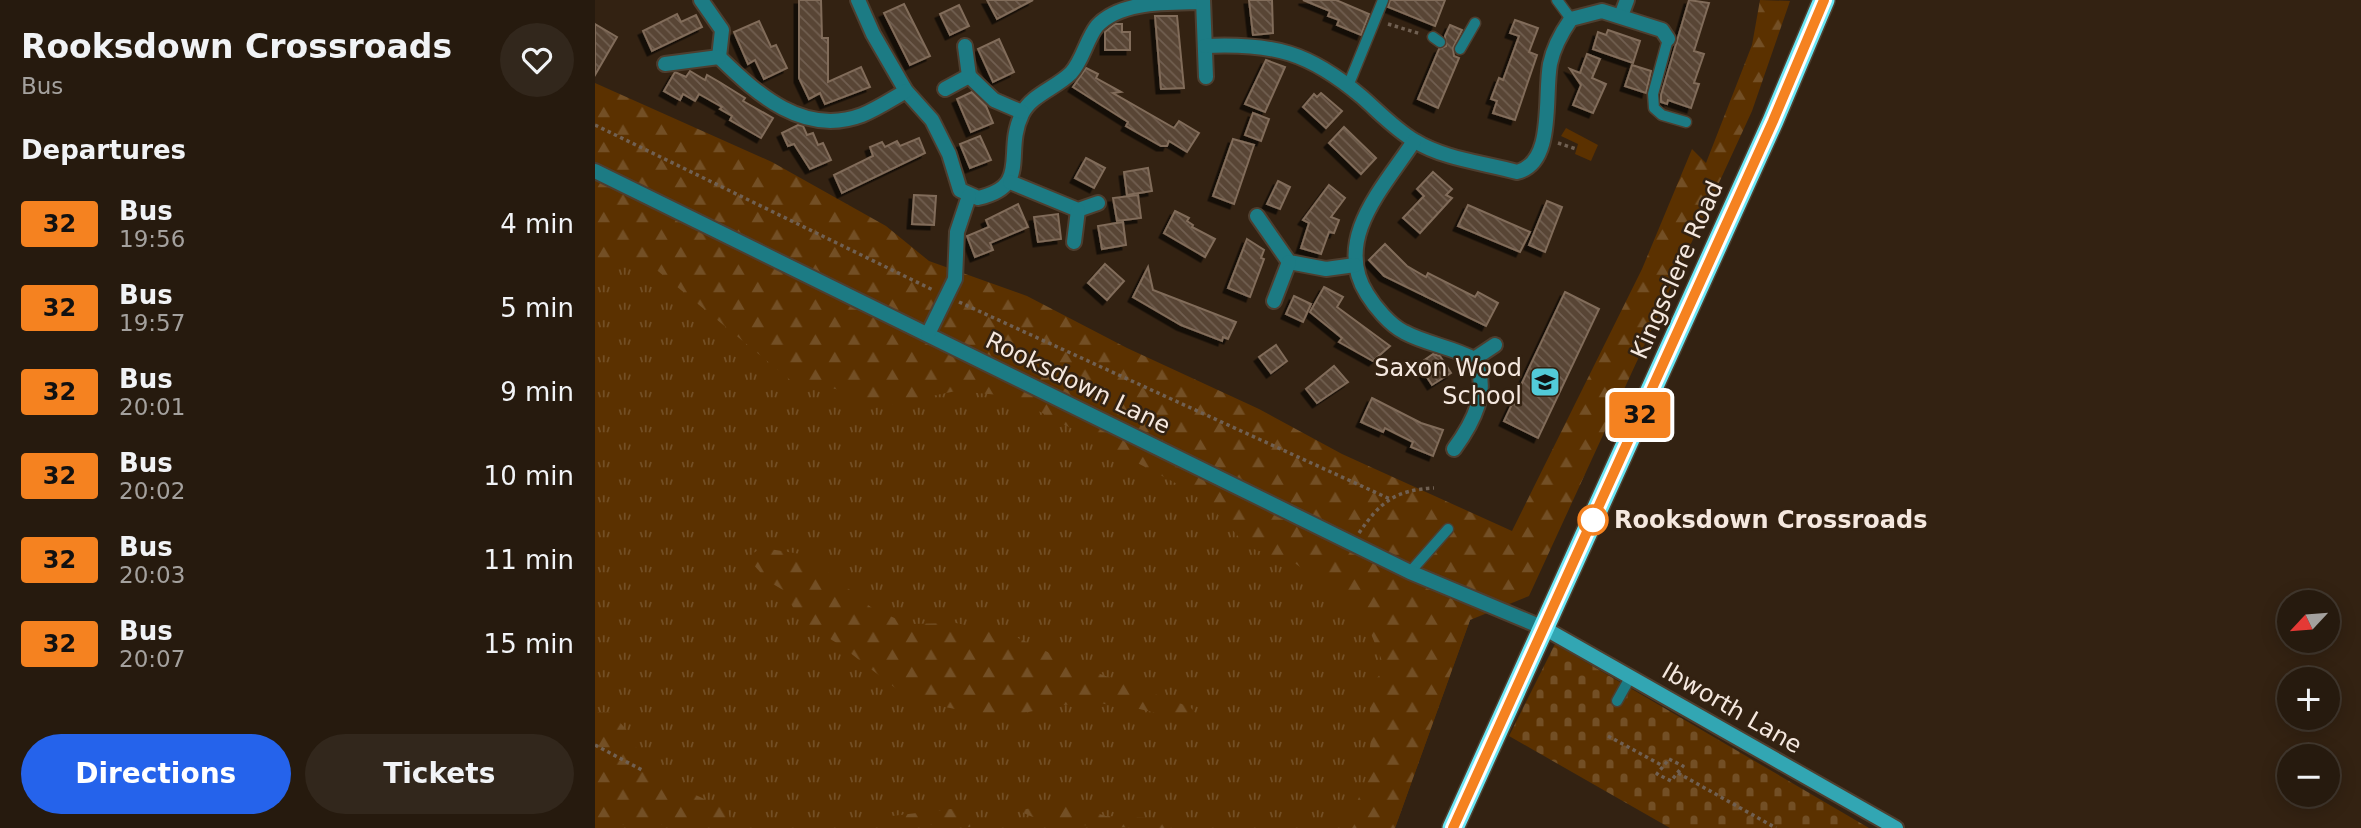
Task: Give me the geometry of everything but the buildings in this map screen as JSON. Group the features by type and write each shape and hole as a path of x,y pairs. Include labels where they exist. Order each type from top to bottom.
{"highway":[{"name":"Kingsclere Road","path":"1453,828 1773,121 1824,0"}],"street":[{"path":"701,0 722,30 719,57"},
{"path":"858,0 873,34 906,91 932,120 949,154 960,190 978,198 994,194 1010,182 1013,150 1023,112 1071,72 1097,27 1121,9 1203,1 1206,77"},
{"path":"1621,16 1627,0"},
{"path":"1205,46 1266,46 1323,67 1414,141 1434,150 1517,172 1529,169 1538,160 1545,138 1551,60 1571,19 1602,11 1663,30 1668,39"},
{"path":"965,46 969,76 994,100 1023,112"},
{"path":"665,64 719,57"},
{"path":"719,57 753,90 785,112 820,119 832,121 862,115 906,91"},
{"path":"944,89 969,76"},
{"path":"1414,141 1369,208 1359,230 1355,265 1361,286 1373,304 1403,332 1474,359 1482,373 1481,393 1471,435 1454,449"},
{"name":"Rooksdown Lane","path":"595,171 1410,572 1544,628"},
{"path":"1010,182 1078,210 1098,203"},
{"path":"928,334 955,279 957,232 969,196"},
{"path":"1074,242 1078,210"},
{"path":"1257,216 1289,262 1326,269 1355,265"},
{"path":"1274,301 1289,262"},
{"path":"1474,359 1495,345"},
{"name":"Ibworth Lane","path":"1544,628 1896,828"}],"lane":[{"path":"1348,86 1383,0"},
{"path":"1557,0 1571,19"},
{"path":"1460,49 1475,23"},
{"path":"1668,39 1653,94 1654,108 1662,115 1686,122"},
{"path":"1410,572 1448,529"},
{"path":"1617,701 1631,676"}],"path":[{"path":"1376,21 1436,40"},
{"path":"595,125 947,297 1390,499"},
{"path":"1545,138 1576,149"},
{"path":"1352,544 1374,509 1413,489 1434,488"},
{"path":"1608,736 1663,766"},
{"path":"595,745 642,770"},
{"path":"1669,759 1683,766 1671,781 1657,774 1663,766 1669,759"},
{"path":"1678,774 1776,828"}],"green space":[{"path":"1760,0 1790,1 1752,111 1529,596 1470,620 1395,828 1345,828 1365,784 1371,739 1369,688 1385,668 1369,629 1344,598 1296,564 1248,547 1214,510 1185,488 1010,396 956,391 869,409 836,389 795,384 653,267 608,259 595,261 595,83 772,162 886,226 929,261 1027,296 1127,348 1259,409 1342,454 1512,531 1642,269 1692,149 1706,163 1752,45"},
{"path":"1566,128 1598,145 1591,161 1575,154 1578,144 1561,136"},
{"path":"595,187 1470,620 1395,828 595,828"},
{"path":"763,548 807,555 872,608 908,624 956,623 1014,636 1073,664 1190,707 1194,711 1191,721 1135,708 1097,703 1063,705 1009,716 990,716 940,706 903,694 840,645 801,621 783,590 768,581 752,563 753,553"},
{"path":"1555,644 1869,828 1670,828 1509,736"},
{"path":"595,712 609,712 622,725 636,745 642,770 728,810 730,819 656,825 595,825"},
{"path":"1064,803 1106,816 1150,818 1172,828 1067,824 1030,816 1020,810"},
{"path":"951,809 968,810 975,817 970,827 894,823 883,817"}],"bus line":[{"name":"32","path":"1453,828 1773,121 1824,0"}],"place":[{"name":"Saxon Wood School","path":"1545,382"},
{"name":"Rooksdown Crossroads","path":"1593,520"}]}
